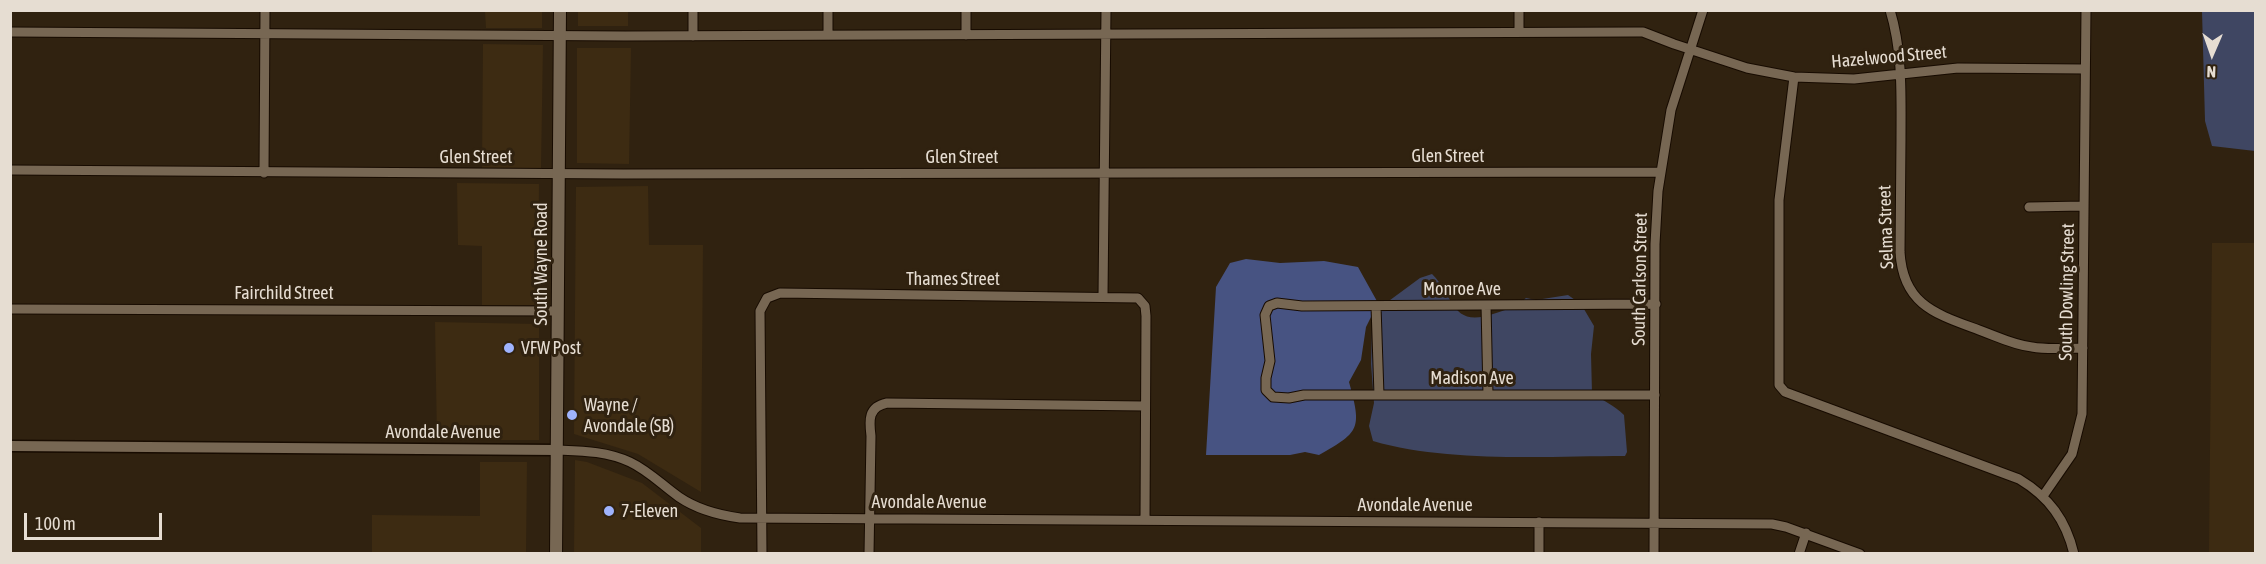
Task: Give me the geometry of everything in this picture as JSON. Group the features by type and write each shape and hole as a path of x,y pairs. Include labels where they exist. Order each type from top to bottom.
{"main road":[{"name":"South Wayne Road","path":"556,554 560,10"}],"street":[{"path":"264,173 265,10"},
{"path":"693,10 693,36"},
{"path":"828,10 828,35"},
{"path":"966,10 966,35"},
{"path":"1103,296 1106,10"},
{"path":"1519,10 1519,32"},
{"name":"South Carlson Street","path":"1654,554 1655,244 1660,172 1671,110 1703,10"},
{"name":"Selma Street","path":"1890,10 1898,39 1901,75 1900,252 1901,266 1908,287 1923,305 1936,314 2017,344 2037,348 2083,348"},
{"name":"South Dowling Street","path":"2043,496 2063,469 2077,441 2082,414 2086,10"},
{"name":"Hazelwood Street","path":"10,32 560,36 1643,32 1747,68 1794,77 1854,79 1958,68 2085,69"},
{"path":"1794,77 1785,137 1779,208 1777,377 1781,389 2010,475 2029,485 2043,496 2061,518 2074,554"},
{"name":"Glen Street","path":"10,170 559,174 1660,172"},
{"path":"2029,207 2084,206"},
{"name":"Thames Street","path":"762,518 760,311 763,302 769,296 780,293 1103,296 1134,297 1141,300 1145,306 1145,520"},
{"name":"Monroe Ave","path":"1290,398 1273,398 1266,390 1270,361 1266,315 1269,306 1277,303 1302,306 1656,304"},
{"path":"1486,305 1488,395"},
{"path":"1376,306 1379,395"},
{"name":"Fairchild Street","path":"10,309 558,311"},
{"name":"Madison Ave","path":"1290,398 1304,395 1655,395"},
{"path":"869,554 871,436 869,420 875,408 887,403 902,405 1146,406"},
{"name":"Avondale Avenue","path":"10,446 592,451 615,456 646,471 677,496 696,507 728,517 1772,524 1860,554"},
{"path":"762,518 762,554"},
{"path":"1539,522 1539,554"},
{"path":"1798,554 1806,534"}],"shaded area":[{"path":"485,11 542,11 542,28 486,28"},
{"path":"578,11 628,11 628,26 578,26"},
{"path":"2202,11 2255,11 2255,151 2212,146 2205,121"},
{"path":"483,44 543,45 541,168 482,168"},
{"path":"577,48 631,48 629,164 577,163"},
{"path":"457,183 539,184 538,305 482,305 482,246 458,245"},
{"path":"648,186 649,245 703,245 701,492 638,454 574,434 576,187"},
{"path":"2212,243 2255,243 2255,553 2209,553"},
{"path":"1246,259 1280,263 1324,261 1358,267 1378,303 1366,327 1361,360 1349,382 1356,410 1354,428 1343,440 1319,455 1305,452 1290,455 1206,455 1216,287 1230,263"},
{"path":"1432,274 1455,308 1461,314 1469,317 1502,311 1526,298 1536,300 1568,295 1581,304 1594,326 1591,354 1592,393 1624,415 1627,452 1625,456 1498,457 1433,453 1373,441 1369,426 1374,403 1371,364 1372,328 1382,306 1420,278"},
{"path":"435,322 539,324 539,440 437,440"},
{"path":"575,460 587,462 642,483 701,528 701,553 574,553"},
{"path":"480,462 527,462 526,553 372,553 372,515 480,516"}],"place":[{"name":"VFW Post","path":"509,348"},
{"name":"Wayne / Avondale (SB)","path":"572,415"},
{"name":"7-Eleven","path":"609,511"}]}
